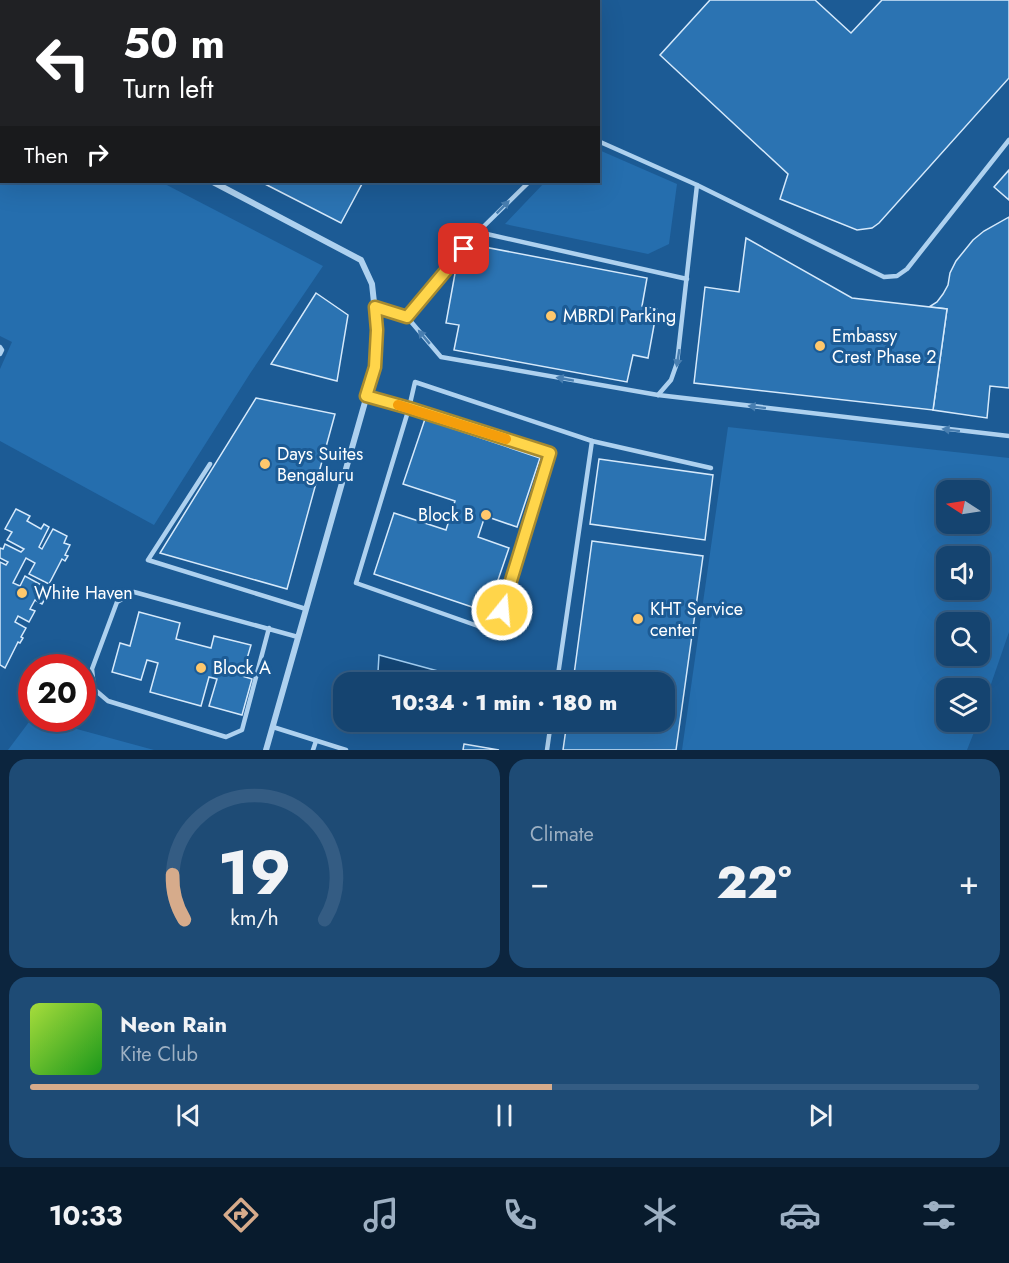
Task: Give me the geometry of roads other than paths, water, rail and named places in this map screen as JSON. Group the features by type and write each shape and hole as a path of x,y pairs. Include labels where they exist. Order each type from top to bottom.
{"street":[{"path":"215,183 361,260 372,284 375,307 377,330 375,367 266,750"}],"lane":[{"path":"600,142 697,185 884,277 897,276 907,269 1009,140"},
{"path":"407,317 478,232 528,183"},
{"path":"658,395 671,380 678,363 697,185"},
{"path":"478,232 687,279"},
{"path":"375,307 407,317 441,357 658,395 1009,436"},
{"path":"0,347 2,350 0,354"},
{"path":"366,396 409,408 550,453 495,632 356,583 409,408 415,382 592,441 711,468"},
{"path":"557,672 592,441"},
{"path":"210,464 148,560 306,609"},
{"path":"269,628 242,730 226,737 108,701 94,689 92,669 117,602 134,592 269,628 298,637"},
{"path":"273,727 346,750"},
{"path":"547,750 550,732"},
{"path":"313,750 316,741"}],"place":[{"name":"MBRDI Parking","path":"551,316"},
{"name":"Embassy Crest Phase 2","path":"820,346"},
{"name":"Days Suites Bengaluru","path":"265,464"},
{"name":"Block B","path":"486,515"},
{"name":"White Haven","path":"22,593"},
{"name":"KHT Service center","path":"638,619"},
{"name":"Block A","path":"201,668"}]}
